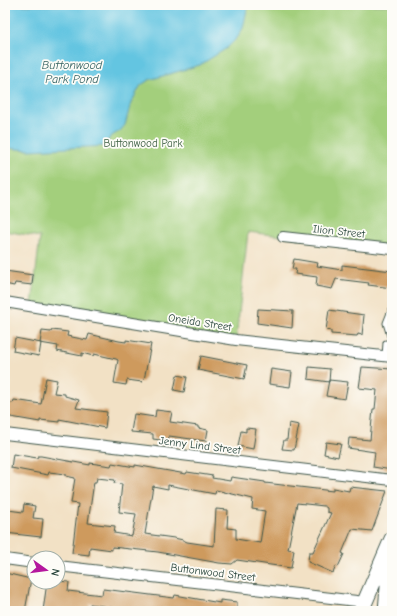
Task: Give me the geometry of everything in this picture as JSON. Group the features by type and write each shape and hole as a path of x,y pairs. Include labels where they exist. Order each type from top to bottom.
{"main road":[{"path":"363,606 392,540"},
{"path":"386,611 392,540"}],"street":[{"name":"Ilion Street","path":"283,237 392,249"},
{"name":"Oneida Street","path":"5,302 236,340 388,357"},
{"name":"Jenny Lind Street","path":"5,434 392,480"},
{"path":"5,559 26,562"},
{"name":"Buttonwood Street","path":"66,567 363,606"}],"lane":[{"path":"392,308 386,323 390,336 392,337"},
{"path":"388,357 386,343 392,344"}],"green space":[{"name":"Buttonwood Park","path":"5,5 392,5 392,249 248,232 236,340 32,305 40,237 5,231"}],"water":[{"name":"Buttonwood Park Pond","path":"5,5 248,5 243,28 238,37 227,48 200,65 149,80 141,85 131,103 125,125 120,131 110,137 105,146 30,150 5,148"}],"building":[{"path":"294,259 318,263 317,266 342,270 342,265 392,271 392,288 368,285 369,283 336,279 332,289 316,286 317,277 295,274 296,269 292,269"},
{"path":"5,271 33,275 32,285 15,283 14,286 5,284"},
{"path":"258,309 293,311 292,328 257,323"},
{"path":"329,310 364,315 362,335 331,334 331,331 326,330"},
{"path":"52,330 68,332 67,336 87,340 89,334 119,341 126,342 126,340 151,344 144,380 142,382 127,380 126,385 114,383 118,360 94,354 93,356 82,353 82,356 57,351 58,346 40,343 42,331 51,332"},
{"path":"15,338 41,343 39,356 13,351"},
{"path":"201,356 247,365 244,379 198,370"},
{"path":"309,367 330,369 329,382 308,379"},
{"path":"362,367 392,369 392,470 373,467 375,452 348,448 349,438 370,440 373,409 375,409 377,390 359,388"},
{"path":"271,369 292,372 290,387 269,384"},
{"path":"177,375 187,377 184,392 174,390"},
{"path":"46,378 57,380 54,393 65,394 65,396 79,400 76,408 107,412 105,428 59,419 59,422 40,420 40,422 5,416 7,402 13,403 14,400 41,404"},
{"path":"329,380 348,382 345,399 326,396"},
{"path":"156,410 172,412 170,422 198,426 198,428 208,430 206,441 169,436 168,441 153,439 153,434 131,432 134,414 155,417"},
{"path":"289,423 299,425 294,450 282,449 284,440 287,440"},
{"path":"246,428 256,429 253,449 238,446 241,431 246,432"},
{"path":"326,442 341,444 338,457 324,454"},
{"path":"13,454 37,458 38,456 41,456 90,465 90,463 111,466 112,463 135,467 135,465 186,474 187,472 213,476 212,478 230,481 231,477 265,483 333,491 333,488 349,491 350,487 387,491 372,531 352,529 342,553 344,554 338,567 336,566 333,573 308,562 309,552 313,552 331,513 327,512 327,508 324,506 297,503 288,549 294,550 291,568 237,560 232,564 219,563 158,552 112,547 112,550 90,547 89,555 72,553 78,504 71,503 75,478 66,476 66,474 49,472 48,475 11,468","holes":["97,478 115,480 114,483 122,484 119,512 136,514 132,536 114,533 115,526 88,523 94,482 96,482","168,485 215,494 216,490 253,499 252,509 265,511 260,543 236,539 236,529 227,528 228,510 216,509 214,546 145,534 153,486 168,489"]},
{"path":"24,504 35,506 33,518 43,519 41,537 5,533 5,516 7,517 8,510 23,512"},
{"path":"5,573 26,578 26,590 29,590 25,611 5,611"},
{"path":"66,582 69,582 68,591 102,595 103,589 174,598 175,595 220,603 220,600 237,602 237,611 182,611 163,608 163,611 138,609 138,611 134,611 90,604 89,610 43,611 46,590 66,590"}]}
